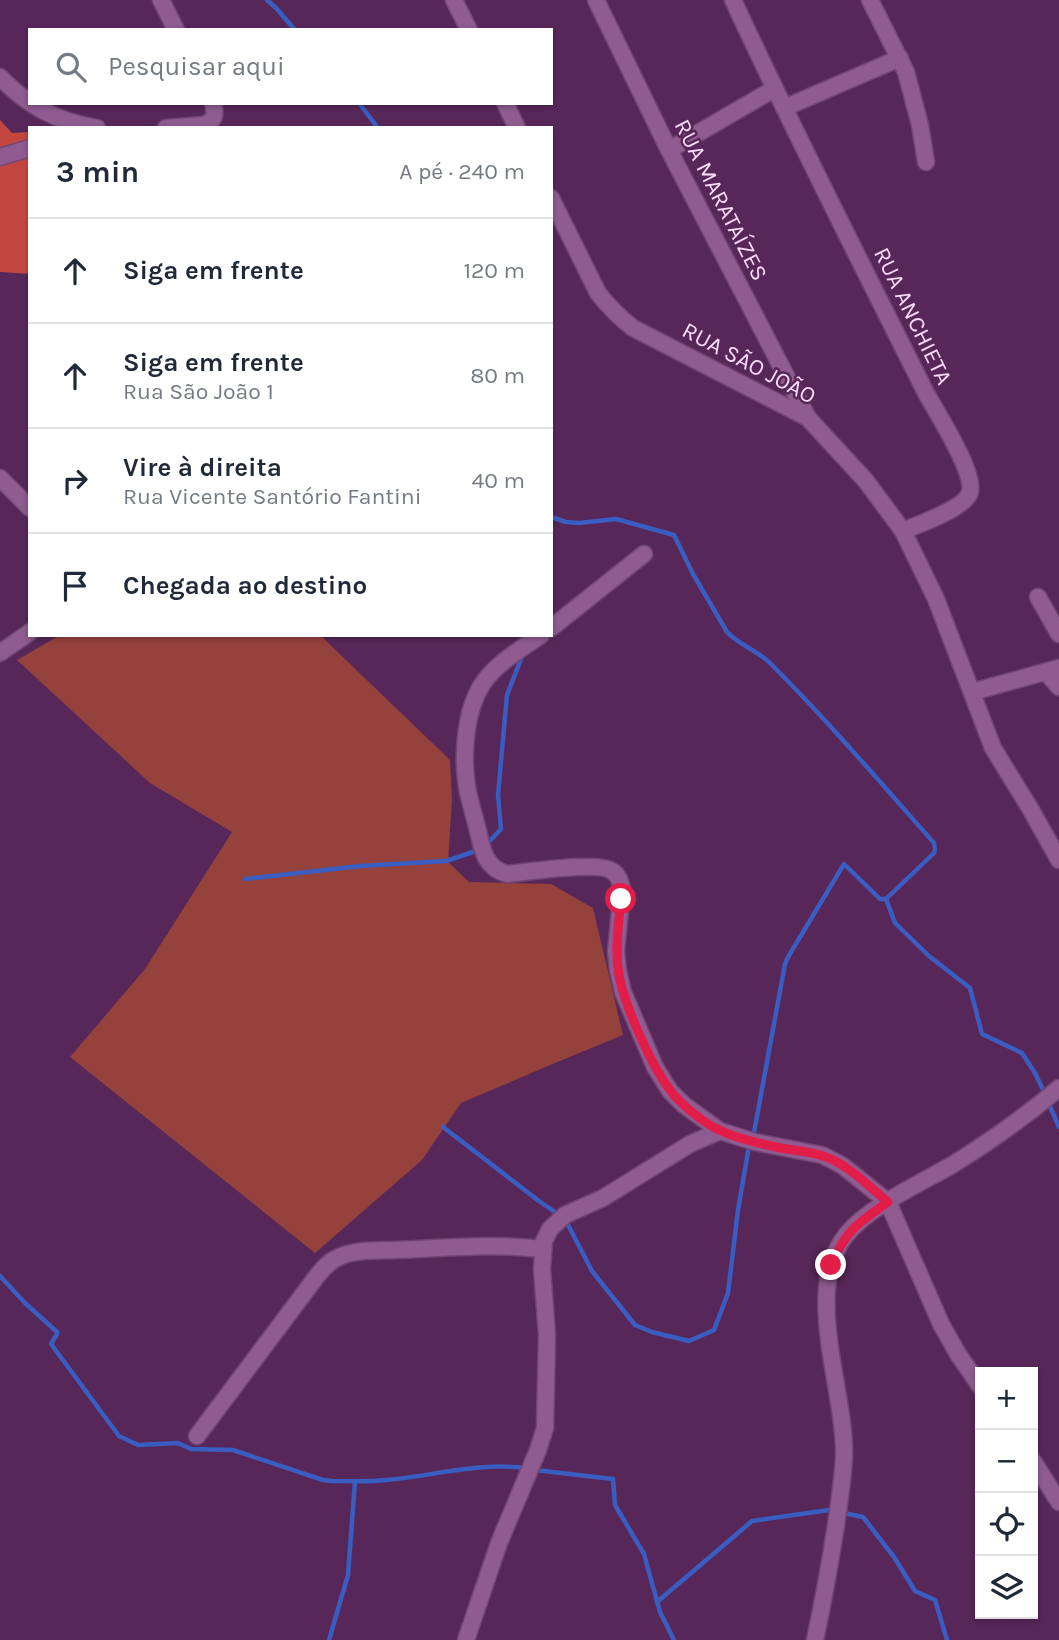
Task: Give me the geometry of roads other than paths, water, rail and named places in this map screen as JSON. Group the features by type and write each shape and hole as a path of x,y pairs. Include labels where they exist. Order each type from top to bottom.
{"street":[{"path":"161,0 175,28"},
{"path":"454,0 468,28"},
{"name":"RUA MARATAÍZES","path":"596,0 669,150 808,418"},
{"name":"RUA ANCHIETA","path":"733,0 774,89 931,403 968,470 970,493 967,500 903,531"},
{"path":"870,0 906,72 920,125 926,162"},
{"path":"784,108 900,58"},
{"path":"0,77 28,103"},
{"path":"669,150 774,89"},
{"path":"32,105 69,122 88,126"},
{"path":"506,105 516,126"},
{"path":"191,126 203,125 213,111"},
{"path":"0,156 28,149"},
{"name":"RUA SÃO JOÃO","path":"553,202 598,293 622,320 808,418 866,481 903,531 936,599 993,748 1059,860"},
{"path":"0,478 28,506"},
{"path":"553,626 644,554"},
{"path":"1038,597 1059,634"},
{"path":"0,653 28,633"},
{"path":"538,637 503,663 482,684 468,722 465,745 467,787 485,856 491,866 508,874 597,867 609,869 618,876 622,890 616,951 618,970 626,1001 655,1067 670,1091 684,1105 720,1131 755,1142 822,1155 843,1166 888,1202 941,1324 975,1379"},
{"path":"972,692 1052,670 1059,687"},
{"path":"815,1640 826,1586 844,1456 826,1308 831,1265 847,1235 862,1220 984,1144 1059,1088"},
{"path":"466,1640 499,1543 538,1450 544,1428 547,1335 542,1250 544,1241 550,1229 565,1215 603,1198 690,1144 720,1131"},
{"path":"197,1436 317,1276 328,1263 337,1258 361,1252 483,1245 542,1250"},
{"path":"1038,1469 1059,1502"}],"waterway":[{"path":"267,0 293,28"},
{"path":"361,105 376,126"},
{"path":"553,518 579,523 616,519 674,535 727,632 765,659 791,685 934,843 934,853 886,899"},
{"path":"486,845 501,829 498,795 507,695 523,654"},
{"path":"245,879 360,866 446,861 479,850"},
{"path":"753,1138 788,957 844,864 880,899 886,899"},
{"path":"886,899 895,923 929,956 970,988 982,1034 1022,1053 1045,1094"},
{"path":"1048,1102 1059,1127"},
{"path":"443,1127 565,1219 592,1271 635,1325 689,1341 714,1330 728,1293 749,1146"},
{"path":"0,1276 57,1332 51,1344 119,1436 138,1445 178,1443 191,1449 233,1450 332,1481 379,1481 491,1467 526,1468"},
{"path":"535,1470 613,1479 615,1505 644,1554 660,1612 674,1640"},
{"path":"329,1640 348,1575 355,1481"},
{"path":"657,1602 752,1521 829,1510 863,1517 894,1557 915,1591 935,1600 947,1640"}]}
